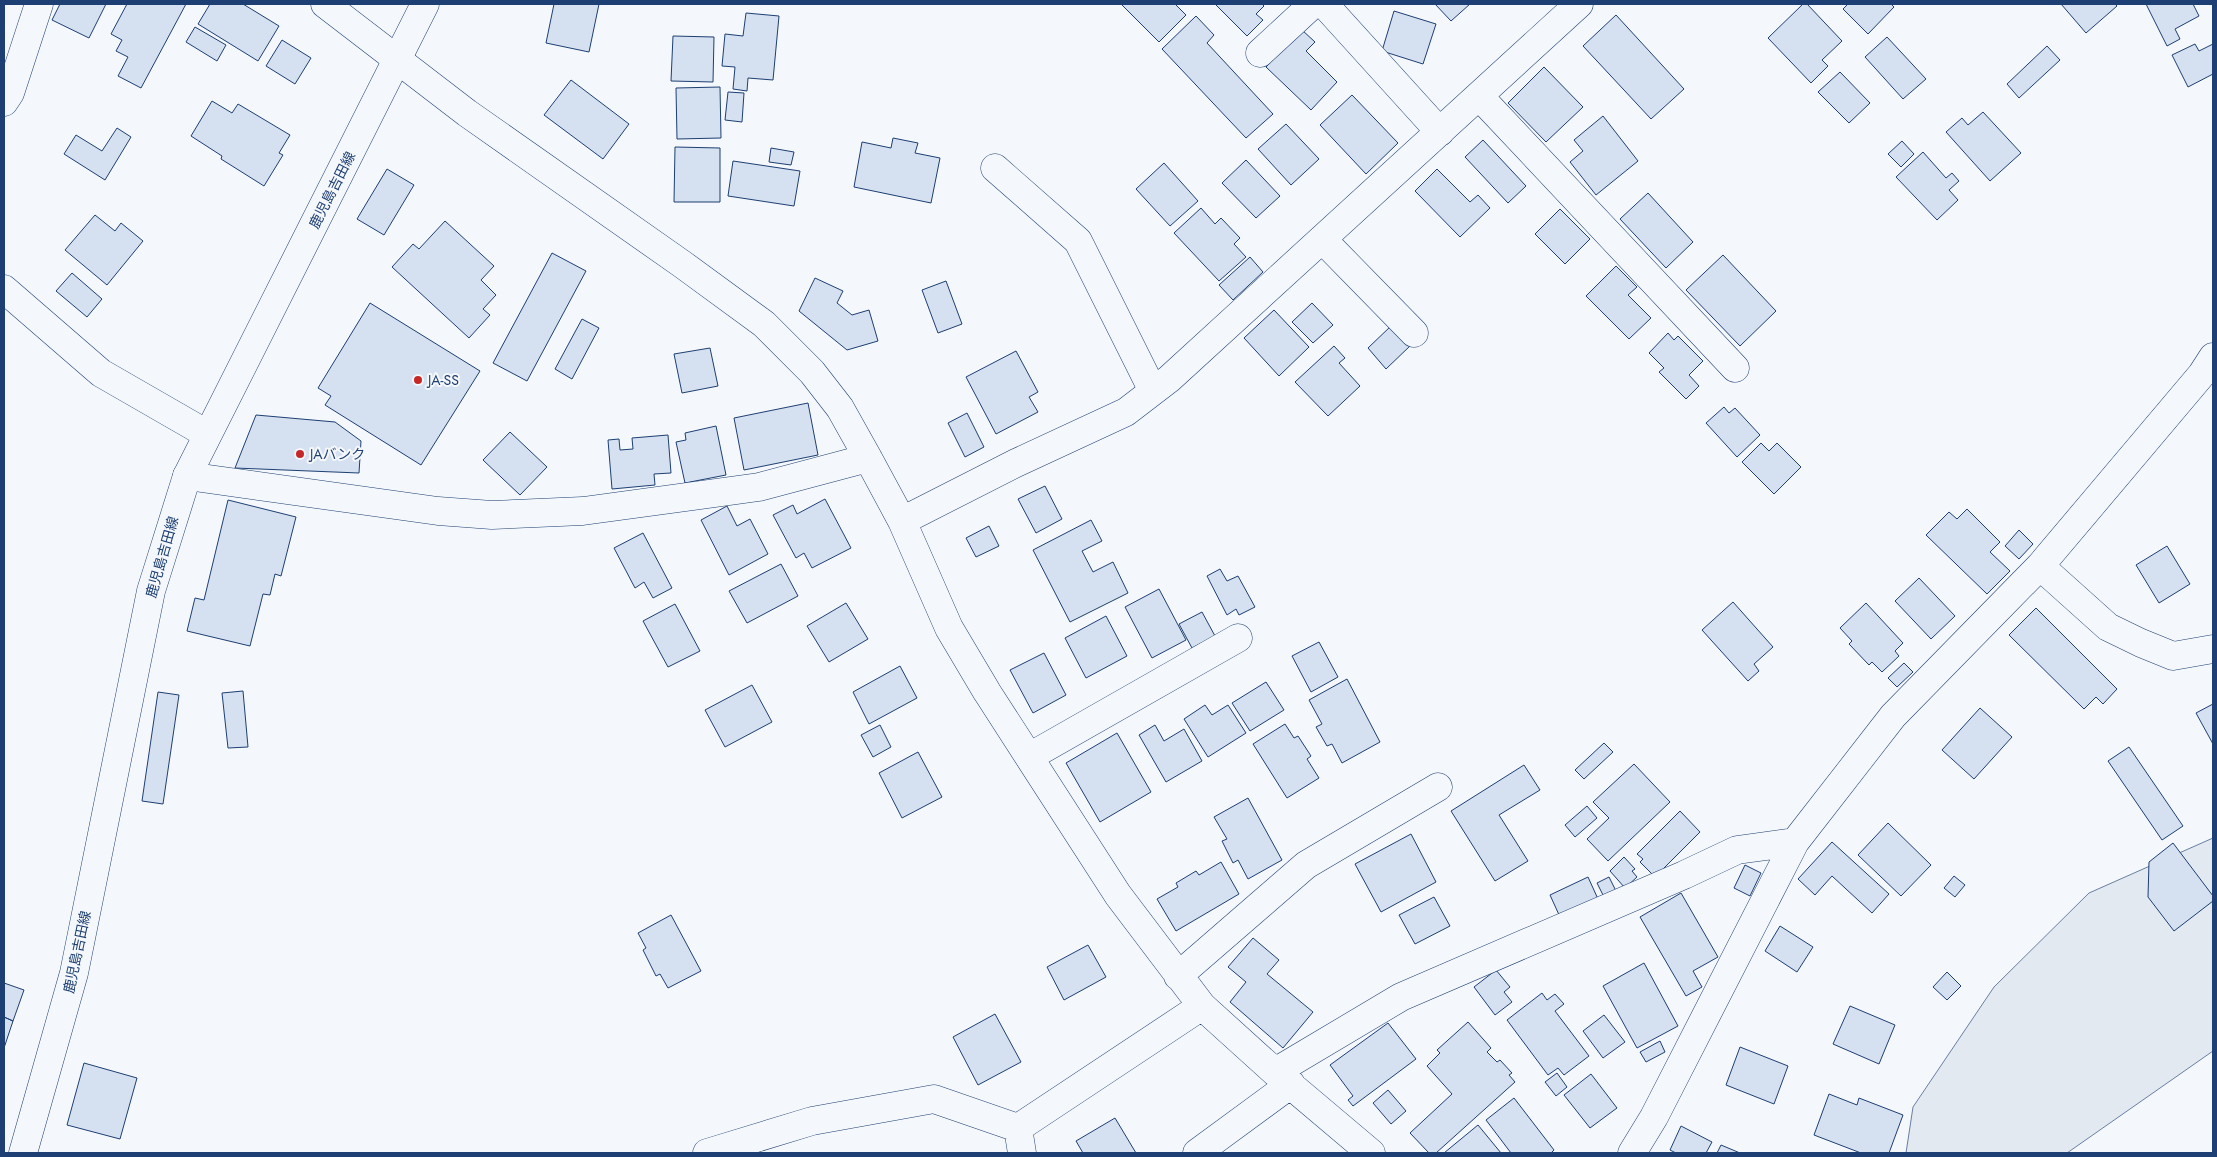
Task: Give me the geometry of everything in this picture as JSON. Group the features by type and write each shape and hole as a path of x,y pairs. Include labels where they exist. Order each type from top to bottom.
{"street":[{"path":"4,102 10,93 39,4"},
{"path":"324,4 467,113 764,324 812,372 840,408 902,521 949,628 1118,895 1202,1006 1371,1153"},
{"name":"鹿児島吉田線","path":"23,1153 74,973 151,591 186,476 425,4"},
{"path":"1260,53 1313,4"},
{"path":"1324,4 1440,132"},
{"path":"902,521 1016,463 1126,412 1153,392 1579,4"},
{"path":"1479,96 1735,368"},
{"path":"995,168 1078,240 1153,392"},
{"path":"1322,239 1414,333"},
{"path":"4,289 101,372 207,434"},
{"path":"1632,1153 1654,1117 1795,842 1893,716 2040,566 2202,374 2213,357"},
{"path":"186,476 438,511 492,515 583,511 759,487 868,458"},
{"path":"2040,566 2108,627 2173,656 2213,649"},
{"path":"1029,757 1238,638"},
{"path":"1178,976 1306,865 1438,787"},
{"path":"1196,1153 1283,1078 1401,997 1684,875 1737,850 1795,842"},
{"path":"707,1153 812,1121 934,1099 1020,1141 1202,1006"}],"shaded area":[{"path":"2213,838 2213,1051 2067,1153 1906,1153 1913,1107 1994,987 2089,893"}],"building":[{"path":"60,4 106,4 89,38 52,20"},
{"path":"127,4 186,4 141,88 118,76 128,57 116,51 122,40 111,34"},
{"path":"210,4 243,4 279,26 258,61 198,24"},
{"path":"554,4 599,4 589,52 546,43"},
{"path":"1121,4 1175,4 1186,15 1159,42"},
{"path":"1262,4 1264,6 1256,14 1263,20 1247,36 1216,5"},
{"path":"1435,4 1470,4 1451,21"},
{"path":"1803,4 1807,4 1842,41 1822,60 1828,66 1811,83 1768,38"},
{"path":"1848,4 1891,4 1894,7 1868,34 1843,9"},
{"path":"2061,4 2115,4 2117,6 2086,33"},
{"path":"2146,4 2193,4 2199,16 2175,29 2180,39 2167,46"},
{"path":"1394,11 1436,24 1423,64 1382,51"},
{"path":"746,13 779,16 773,80 748,78 747,91 733,89 735,67 722,66 725,34 743,36"},
{"path":"1616,15 1684,89 1651,119 1583,46"},
{"path":"1196,16 1214,35 1207,43 1273,114 1246,138 1162,49"},
{"path":"195,27 226,45 217,61 186,42"},
{"path":"1302,30 1315,42 1306,51 1337,82 1311,110 1266,67"},
{"path":"673,36 714,37 713,82 671,81"},
{"path":"1887,37 1926,79 1903,99 1865,57"},
{"path":"282,40 311,58 295,84 266,66"},
{"path":"2195,44 2199,51 2213,44 2213,74 2188,87 2172,55"},
{"path":"2047,46 2060,60 2019,98 2007,84"},
{"path":"1544,67 1583,107 1546,142 1508,103"},
{"path":"1840,72 1870,103 1849,123 1818,92"},
{"path":"571,80 629,124 603,159 544,115"},
{"path":"720,87 721,138 677,139 676,88"},
{"path":"728,92 744,93 742,122 725,120"},
{"path":"1352,95 1398,143 1366,174 1320,125"},
{"path":"212,101 232,113 238,104 290,135 279,153 283,155 264,186 221,159 222,156 191,136"},
{"path":"1983,112 2021,153 1990,181 1946,132 1962,118 1968,125"},
{"path":"1603,116 1638,161 1596,195 1570,162 1583,151 1574,140"},
{"path":"1286,124 1319,159 1291,185 1258,149"},
{"path":"117,128 131,137 105,180 64,154 76,135 102,151"},
{"path":"893,138 918,143 915,153 940,158 931,203 854,187 862,142 891,148"},
{"path":"1483,140 1526,186 1508,203 1465,157"},
{"path":"1902,141 1914,154 1901,167 1888,154"},
{"path":"675,147 720,148 720,202 674,202"},
{"path":"771,148 794,152 791,165 769,162"},
{"path":"1923,152 1946,178 1952,173 1959,181 1949,190 1958,200 1937,220 1896,177"},
{"path":"1246,160 1280,196 1256,218 1222,183"},
{"path":"733,161 800,171 794,206 728,196"},
{"path":"1164,163 1198,201 1170,226 1136,189"},
{"path":"387,169 414,185 384,235 357,219"},
{"path":"1437,169 1470,202 1478,195 1490,208 1460,237 1415,191"},
{"path":"1648,193 1693,242 1666,268 1620,219"},
{"path":"1201,208 1215,224 1221,218 1240,238 1234,244 1246,257 1219,281 1174,233"},
{"path":"1560,209 1590,239 1565,264 1535,234"},
{"path":"95,215 115,231 121,223 143,241 107,285 65,250"},
{"path":"445,221 494,266 481,280 496,295 483,309 490,315 469,338 392,267 413,244 419,249"},
{"path":"552,253 586,271 527,381 493,363"},
{"path":"1723,255 1776,311 1740,346 1686,290"},
{"path":"1250,257 1263,272 1233,300 1219,285"},
{"path":"1616,266 1637,287 1628,295 1651,318 1629,339 1586,296"},
{"path":"72,273 102,299 87,317 56,291"},
{"path":"815,278 843,291 837,303 852,315 869,310 878,341 847,350 799,311"},
{"path":"946,281 962,324 938,333 922,290"},
{"path":"370,303 480,371 421,465 325,405 331,396 318,388"},
{"path":"1312,303 1333,325 1313,343 1292,322"},
{"path":"1274,310 1309,347 1279,376 1244,338"},
{"path":"582,319 599,328 572,379 555,369"},
{"path":"1392,325 1411,345 1386,369 1368,348"},
{"path":"1668,333 1674,340 1678,336 1703,361 1689,375 1699,386 1686,399 1659,372 1664,368 1649,353"},
{"path":"1334,346 1345,358 1339,363 1360,386 1328,416 1295,382"},
{"path":"710,348 718,386 682,393 674,354"},
{"path":"1016,351 1038,392 1029,397 1038,412 996,434 966,377"},
{"path":"808,403 818,455 744,470 734,418"},
{"path":"1724,407 1729,413 1735,408 1760,435 1737,457 1706,423"},
{"path":"967,413 984,447 965,457 948,423"},
{"name":"JAバンク","path":"256,415 335,422 361,441 359,473 235,468"},
{"path":"716,426 726,475 685,483 676,442 686,440 685,433"},
{"path":"510,432 547,467 520,495 483,460"},
{"path":"668,435 671,473 654,474 655,485 612,489 608,440 619,439 620,450 633,449 632,438"},
{"path":"1761,443 1769,451 1777,443 1801,467 1774,494 1742,462"},
{"path":"1045,486 1062,519 1036,533 1018,499"},
{"path":"825,499 851,548 812,568 804,553 796,558 773,515 793,505 797,514"},
{"path":"228,500 296,517 281,576 275,574 270,595 263,594 250,646 187,631 195,598 204,600"},
{"path":"727,506 737,526 750,519 768,554 729,575 701,520"},
{"path":"1967,509 2000,542 1990,552 2010,571 1987,594 1926,535 1949,512 1957,519"},
{"path":"1091,520 1102,541 1082,551 1093,572 1113,562 1128,593 1070,622 1033,550"},
{"path":"989,526 999,546 976,557 966,538"},
{"path":"2019,530 2033,544 2019,559 2005,546"},
{"path":"643,533 672,588 653,598 644,582 635,588 614,548"},
{"path":"2167,546 2190,584 2159,603 2136,565"},
{"path":"781,564 798,596 747,623 729,591"},
{"path":"1220,569 1227,581 1238,576 1255,607 1239,615 1236,609 1227,615 1207,576"},
{"path":"1919,578 1955,616 1931,639 1895,601"},
{"path":"1159,589 1186,640 1152,658 1125,607"},
{"path":"1733,602 1773,647 1754,664 1759,671 1748,681 1702,630"},
{"path":"846,603 868,639 829,662 807,626"},
{"path":"1866,603 1903,643 1895,651 1899,656 1882,672 1872,662 1869,665 1849,644 1852,641 1840,628"},
{"path":"675,604 700,651 668,667 643,621"},
{"path":"2036,608 2117,689 2103,704 2096,697 2084,709 2009,635"},
{"path":"1202,612 1215,636 1192,648 1179,624"},
{"path":"1106,616 1127,656 1086,678 1065,638"},
{"path":"1319,642 1338,677 1311,692 1292,656"},
{"path":"1044,653 1066,695 1033,713 1010,670"},
{"path":"1904,663 1913,672 1897,687 1888,678"},
{"path":"900,666 917,698 869,724 853,692"},
{"path":"1347,679 1380,742 1342,763 1332,744 1327,746 1316,727 1322,724 1309,700"},
{"path":"1266,682 1284,710 1250,731 1232,703"},
{"path":"752,685 772,722 725,747 705,710"},
{"path":"243,691 248,747 228,748 222,693"},
{"path":"158,692 179,695 163,804 142,801"},
{"path":"2213,704 2213,744 2196,713"},
{"path":"1205,705 1212,715 1228,705 1246,733 1208,757 1184,719"},
{"path":"1980,708 2012,737 1974,779 1942,750"},
{"path":"1285,724 1294,738 1298,736 1311,756 1307,759 1319,778 1287,798 1253,744"},
{"path":"880,725 891,747 873,757 861,735"},
{"path":"1155,725 1164,741 1184,729 1202,761 1166,782 1139,735"},
{"path":"1117,733 1151,792 1100,822 1066,763"},
{"path":"1604,743 1613,752 1584,779 1575,770"},
{"path":"2129,747 2183,826 2162,840 2108,761"},
{"path":"918,752 942,797 902,818 879,773"},
{"path":"1634,764 1670,802 1608,861 1587,839 1609,818 1593,802"},
{"path":"1524,765 1540,790 1499,815 1528,861 1495,881 1451,811"},
{"path":"1248,798 1282,860 1248,879 1238,860 1233,863 1222,841 1227,839 1214,817"},
{"path":"1587,806 1597,818 1575,837 1565,825"},
{"path":"1680,811 1700,832 1655,877 1640,862 1643,859 1637,854"},
{"path":"1888,823 1931,865 1901,896 1858,855"},
{"path":"1411,834 1436,882 1381,912 1355,864"},
{"path":"1832,842 1889,894 1872,913 1832,876 1815,895 1798,879"},
{"path":"2173,843 2213,896 2213,901 2174,931 2148,897 2149,862"},
{"path":"1624,857 1635,869 1632,871 1637,877 1625,888 1610,871"},
{"path":"1221,862 1239,894 1176,931 1157,899 1178,887 1176,883 1196,871 1199,875"},
{"path":"1745,865 1761,873 1750,896 1734,888"},
{"path":"1954,876 1965,885 1955,897 1944,888"},
{"path":"1588,877 1598,899 1560,917 1550,895"},
{"path":"1609,877 1616,891 1604,897 1597,883"},
{"path":"1681,893 1718,957 1693,971 1702,987 1686,996 1640,917"},
{"path":"1434,897 1450,926 1415,944 1399,915"},
{"path":"671,915 701,971 668,988 660,974 656,976 643,950 646,948 638,933"},
{"path":"1780,926 1813,947 1797,972 1765,951"},
{"path":"1253,938 1279,960 1267,974 1313,1012 1283,1048 1230,1002 1246,982 1228,967"},
{"path":"1088,945 1106,977 1064,1000 1047,967"},
{"path":"1644,963 1678,1026 1637,1048 1603,986"},
{"path":"1496,970 1510,987 1504,992 1512,1002 1495,1015 1474,987"},
{"path":"1947,972 1961,986 1947,1000 1933,987"},
{"path":"4,983 24,990 13,1021 4,1017"},
{"path":"1542,993 1547,1000 1555,994 1564,1004 1555,1011 1589,1056 1564,1075 1558,1068 1548,1075 1507,1020"},
{"path":"1850,1006 1895,1025 1879,1064 1833,1044"},
{"path":"995,1014 1021,1062 978,1085 953,1037"},
{"path":"1604,1015 1625,1042 1603,1058 1583,1031"},
{"path":"4,1017 13,1021 4,1048"},
{"path":"1468,1022 1491,1048 1487,1052 1497,1062 1500,1060 1512,1073 1509,1075 1515,1082 1436,1153 1429,1153 1410,1133 1452,1094 1427,1066 1440,1053 1437,1050"},
{"path":"1388,1023 1416,1059 1353,1106 1348,1100 1353,1096 1330,1065"},
{"path":"1660,1041 1665,1052 1646,1062 1640,1052"},
{"path":"1740,1047 1788,1066 1774,1104 1726,1085"},
{"path":"84,1063 137,1078 120,1139 67,1125"},
{"path":"1557,1073 1567,1087 1556,1096 1545,1082"},
{"path":"1591,1074 1617,1108 1590,1128 1564,1095"},
{"path":"1388,1090 1406,1111 1391,1124 1373,1103"},
{"path":"1829,1094 1857,1105 1859,1098 1903,1115 1889,1153 1861,1153 1814,1135"},
{"path":"1514,1098 1554,1150 1551,1153 1511,1153 1486,1120"},
{"path":"1115,1118 1136,1153 1083,1153 1076,1141"},
{"path":"1478,1125 1501,1153 1444,1153"},
{"path":"1681,1126 1712,1142 1706,1153 1676,1153 1670,1150"},
{"path":"1721,1145 1740,1153 1717,1153"}],"place":[{"name":"JA-SS","path":"418,380"},
{"name":"JAバンク","path":"300,454"}]}
